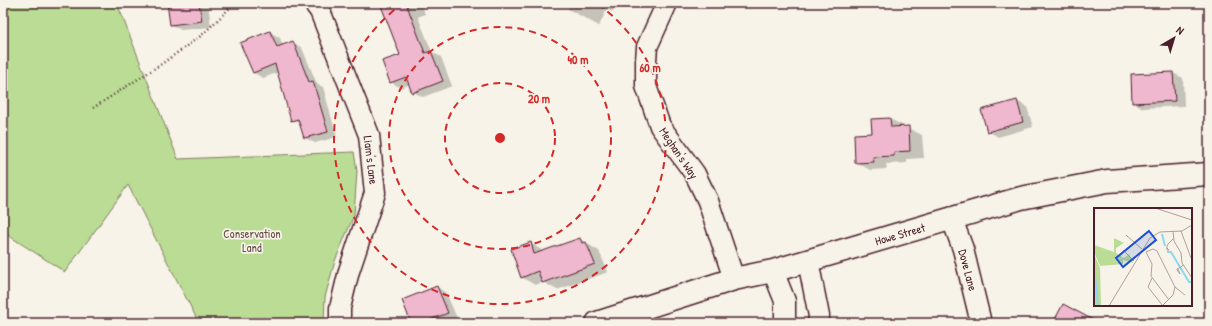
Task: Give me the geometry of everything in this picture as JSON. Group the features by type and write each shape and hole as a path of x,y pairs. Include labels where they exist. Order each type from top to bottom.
{"street":[{"name":"Liam's Lane","path":"314,3 320,11 369,135 375,193 349,270 340,308 340,323"},
{"name":"Meghan's Way","path":"667,3 648,47 646,60 646,86 660,126 695,174 708,201 734,279"},
{"name":"Howe Street","path":"597,323 734,279 773,271 1021,198 1108,181 1209,174"},
{"name":"Dove Lane","path":"952,219 963,250 981,323"},
{"path":"808,261 819,316 818,323"},
{"path":"773,271 785,301 786,323"}],"path":[{"path":"94,108 163,63 202,35 235,3"}],"green space":[{"name":"Conservation Land","path":"3,3 117,3 178,159 354,152 357,171 354,215 335,261 325,297 324,323 199,323 128,185 65,272 3,232"}],"building":[{"path":"167,3 199,3 202,21 170,25"},
{"path":"380,3 406,3 425,53 431,51 443,81 412,93 406,77 390,83 382,61 400,55"},
{"path":"270,31 277,47 293,41 309,82 313,81 328,132 304,138 298,119 291,121 275,64 253,73 240,43"},
{"path":"1173,72 1175,101 1132,103 1131,74"},
{"path":"1017,100 1023,122 987,132 981,110"},
{"path":"890,118 891,127 909,126 910,151 894,152 894,156 873,157 874,162 855,163 854,134 872,133 871,119"},
{"path":"580,238 582,243 586,242 595,264 542,283 538,271 521,278 511,249 531,242 534,254"},
{"path":"437,286 448,313 422,323 411,323 402,300"},
{"path":"1063,304 1099,323 1053,323"}]}
